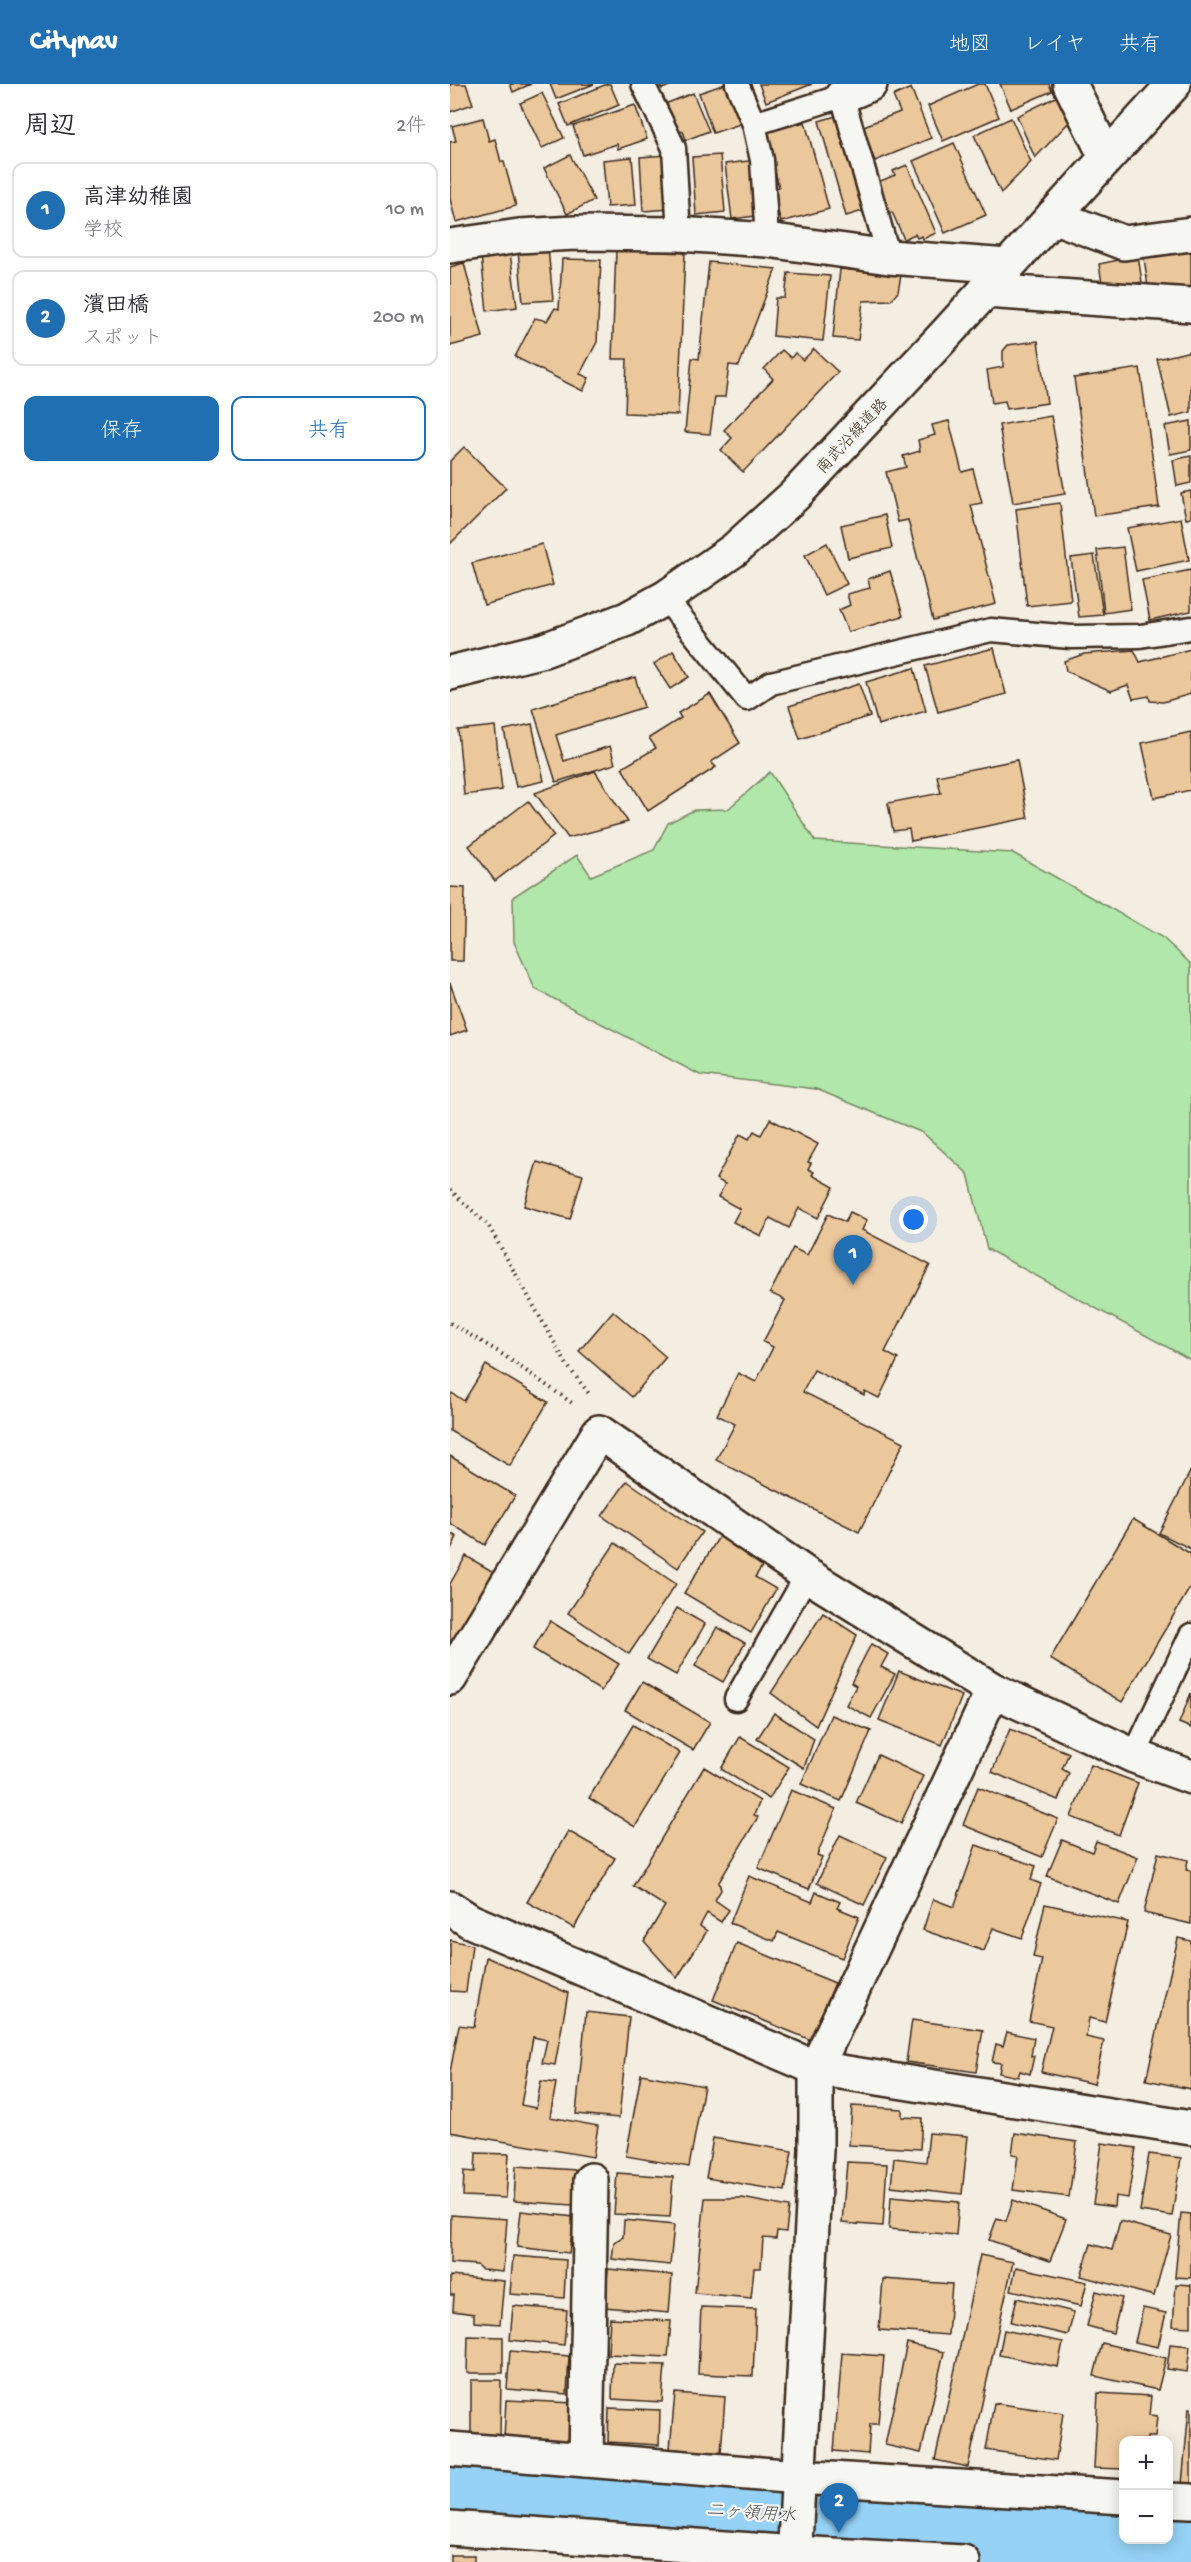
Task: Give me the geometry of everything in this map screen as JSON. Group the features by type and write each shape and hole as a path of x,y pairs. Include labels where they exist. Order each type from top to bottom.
{"street":[{"path":"1070,84 1106,157"},
{"name":"南武沿線道路","path":"450,673 501,662 587,636 627,619 665,597 734,550 766,524 985,291 1174,84"},
{"path":"1053,216 1124,243 1191,234"},
{"path":"450,246 519,236 575,233 679,234 767,240 890,257 1008,266"},
{"path":"985,291 1191,305"},
{"path":"450,1678 599,1432 807,1575 993,1689 1134,1756 1191,1777"},
{"path":"795,2550 816,2150 816,2068 993,1689"},
{"path":"450,1908 470,1920 816,2068 1191,2128"},
{"path":"586,2460 591,2180"},
{"path":"450,2449 586,2460 798,2486 1119,2497"},
{"path":"1173,2500 1191,2501"},
{"path":"450,2528 963,2562"}],"lane":[{"path":"643,84 674,148 679,234"},
{"path":"737,84 754,124 762,160 767,240"},
{"path":"754,124 856,90 890,257"},
{"path":"665,597 747,699 771,683 992,630 1071,636 1140,636 1191,628"},
{"path":"736,1700 807,1575"},
{"path":"1134,1756 1191,1635"}],"path":[{"path":"450,1190 488,1226 567,1365 598,1405 599,1432"},
{"path":"450,1323 499,1352 572,1404 599,1432"}],"green space":[{"path":"770,772 815,841 1013,853 1163,938 1191,964 1191,1360 987,1249 968,1174 923,1133 816,1089 700,1075 535,989 514,942 513,897 577,855 591,876 654,850 668,823 694,810 728,809"}],"building":[{"path":"450,84 466,84 473,104 450,112"},
{"path":"510,84 531,84 513,92"},
{"path":"550,84 594,84 556,99"},
{"path":"610,84 619,105 568,126 559,104"},
{"path":"659,84 674,84 662,89"},
{"path":"729,84 743,123 713,133 699,93"},
{"path":"759,84 812,84 766,102"},
{"path":"978,84 985,84 999,117 943,141 928,106"},
{"path":"1000,84 1049,84 1052,91 1011,109"},
{"path":"911,88 931,138 875,161 861,127 900,112 893,96"},
{"path":"542,93 564,138 542,148 520,103"},
{"path":"693,93 709,131 686,140 683,131 677,133 665,104"},
{"path":"1060,95 1071,120 1035,158 1017,116"},
{"path":"635,105 647,139 618,149 617,144 583,155 573,126"},
{"path":"846,113 873,208 846,216 819,121"},
{"path":"483,118 489,141 495,139 501,162 504,162 516,206 456,222 450,199 450,142 456,141 452,126"},
{"path":"1011,118 1031,162 1001,193 974,135"},
{"path":"805,122 829,209 781,222 772,189 779,187 765,133"},
{"path":"954,143 986,215 945,233 913,161"},
{"path":"570,155 594,200 567,214 544,168"},
{"path":"667,155 670,209 643,211 640,157"},
{"path":"720,155 725,212 696,215 692,157"},
{"path":"632,157 636,205 607,207 603,160"},
{"path":"756,160 763,215 732,219 725,164"},
{"path":"907,165 936,233 923,239 922,236 917,238 915,234 904,239 892,212 887,214 876,187 880,185 878,182 895,175 893,171"},
{"path":"548,248 553,300 523,302 518,251"},
{"path":"616,250 685,253 678,415 625,413 627,359 612,359"},
{"path":"510,252 517,307 487,311 481,256"},
{"path":"1191,252 1191,297 1149,294 1144,258"},
{"path":"1138,256 1142,282 1103,289 1099,264"},
{"path":"562,259 601,260 597,342 580,374 589,378 583,391 515,357 535,318 547,321 555,308 559,309"},
{"path":"709,262 776,269 739,366 729,365 725,397 715,397 710,434 685,432 692,358 699,359"},
{"path":"464,263 483,337 450,346 450,267"},
{"path":"840,269 901,275 898,292 891,300 863,301 858,340 833,338"},
{"path":"788,273 830,276 823,341 773,336 776,298 785,298"},
{"path":"1038,341 1047,403 1007,409 1005,401 992,403 987,370 1003,367 1003,351 1008,345"},
{"path":"814,349 838,372 743,472 721,450 732,438 724,430 773,379 764,369 782,350 791,358 795,353 803,360"},
{"path":"1191,351 1191,412 1171,417 1157,359"},
{"path":"1140,368 1159,507 1094,516 1074,378"},
{"path":"1051,416 1065,494 1013,503 999,425"},
{"path":"949,421 962,472 973,469 982,503 971,505 996,604 933,620 908,520 898,522 886,472 906,467 903,456 920,451 918,440 935,435 932,425"},
{"path":"1191,421 1191,450 1170,454 1165,426"},
{"path":"464,447 506,488 450,544 450,461"},
{"path":"1191,456 1191,483 1177,486 1173,460"},
{"path":"1191,491 1191,518 1186,519 1181,493"},
{"path":"1060,503 1071,601 1027,606 1016,509"},
{"path":"885,515 892,548 848,558 841,525"},
{"path":"1181,518 1189,560 1136,571 1127,528"},
{"path":"827,543 847,584 824,595 805,555"},
{"path":"542,544 553,585 484,605 472,563"},
{"path":"1123,547 1131,609 1104,613 1097,550"},
{"path":"1094,555 1103,615 1079,617 1071,558"},
{"path":"1191,570 1191,611 1150,620 1142,580"},
{"path":"890,571 903,616 848,632 839,610 850,605 847,594 870,588 868,579"},
{"path":"994,648 1006,694 938,712 925,666"},
{"path":"1191,649 1191,694 1163,702 1150,701 1149,696 1133,699 1128,685 1111,691 1066,671 1064,661 1084,654 1134,650 1140,662"},
{"path":"673,651 689,677 670,689 654,664"},
{"path":"914,668 926,711 878,725 866,682"},
{"path":"635,677 644,707 556,735 564,761 610,746 615,764 556,782 533,709"},
{"path":"859,684 870,716 800,739 789,706"},
{"path":"710,694 740,743 711,762 716,767 648,811 622,768 656,748 649,738 681,718 678,713"},
{"path":"532,724 544,781 516,787 504,730"},
{"path":"495,726 502,790 464,795 458,730"},
{"path":"1191,732 1191,790 1154,798 1142,743"},
{"path":"1017,760 1028,818 911,841 909,829 893,831 888,803 941,793 937,776"},
{"path":"595,771 628,822 568,838 535,793"},
{"path":"528,801 554,836 495,881 469,846"},
{"path":"450,887 465,888 463,961 450,961"},
{"path":"450,983 467,1030 450,1036"},
{"path":"770,1119 818,1144 808,1162 811,1163 808,1169 814,1172 812,1175 834,1187 818,1218 799,1208 789,1228 770,1218 761,1236 733,1222 740,1209 718,1197 725,1184 716,1179 740,1134 749,1139 754,1131 761,1135"},
{"path":"537,1162 583,1175 570,1219 524,1206"},
{"path":"850,1212 867,1220 862,1230 930,1265 885,1352 898,1359 879,1398 865,1391 864,1395 814,1370 803,1392 904,1442 859,1532 716,1460 735,1424 717,1415 738,1373 756,1382 773,1347 763,1342 785,1300 770,1293 793,1248 807,1255 828,1214 845,1222"},
{"path":"613,1311 666,1357 632,1397 579,1351"},
{"path":"486,1365 548,1402 510,1466 450,1431 452,1393 464,1401"},
{"path":"450,1456 515,1496 485,1545 450,1523"},
{"path":"1191,1470 1191,1549 1159,1533"},
{"path":"627,1481 702,1532 678,1568 602,1516"},
{"path":"1133,1519 1191,1554 1191,1586 1122,1702 1050,1659"},
{"path":"450,1533 457,1537 450,1551"},
{"path":"720,1535 765,1562 755,1577 776,1589 751,1633 684,1593"},
{"path":"615,1543 676,1584 629,1654 568,1613"},
{"path":"466,1556 497,1574 454,1648 450,1645 450,1584"},
{"path":"677,1608 705,1624 676,1675 647,1659"},
{"path":"823,1613 857,1635 816,1726 771,1693"},
{"path":"550,1621 619,1664 601,1691 533,1649"},
{"path":"717,1627 745,1643 723,1682 695,1666"},
{"path":"871,1644 888,1654 881,1667 895,1674 871,1718 846,1705 856,1686 851,1683"},
{"path":"899,1671 962,1696 942,1745 879,1720"},
{"path":"642,1682 710,1722 693,1750 625,1710"},
{"path":"1191,1693 1191,1728 1179,1723"},
{"path":"774,1713 814,1739 804,1768 757,1739"},
{"path":"831,1715 871,1731 841,1801 801,1784"},
{"path":"633,1725 680,1753 635,1827 589,1798"},
{"path":"1010,1729 1069,1753 1062,1769 1069,1773 1058,1800 992,1772"},
{"path":"740,1737 789,1767 769,1799 721,1769"},
{"path":"878,1755 923,1776 901,1823 856,1803"},
{"path":"1091,1765 1138,1783 1119,1835 1071,1817"},
{"path":"704,1767 760,1801 754,1815 758,1817 719,1882 721,1890 715,1900 729,1910 721,1922 707,1913 700,1926 707,1931 677,1978 644,1941 665,1906 633,1886"},
{"path":"978,1787 1058,1819 1042,1857 963,1825"},
{"path":"791,1790 836,1809 817,1855 822,1857 809,1889 758,1868"},
{"path":"568,1831 615,1858 574,1928 527,1902"},
{"path":"840,1835 887,1857 864,1905 817,1883"},
{"path":"1062,1840 1092,1852 1096,1841 1138,1857 1119,1904 1047,1876"},
{"path":"976,1845 1036,1866 1031,1880 1041,1884 1022,1938 993,1928 984,1951 923,1930 933,1899 954,1907"},
{"path":"1158,1853 1188,1860 1186,1870 1191,1871 1191,1924 1144,1913"},
{"path":"749,1876 812,1902 816,1892 840,1902 837,1908 859,1917 842,1958 778,1932 774,1941 730,1923"},
{"path":"1045,1904 1128,1922 1105,2022 1089,2018 1086,2037 1104,2041 1094,2084 1041,2072 1052,2026 1029,2021 1042,1959 1033,1957"},
{"path":"1178,1938 1191,1941 1191,2089 1146,2080"},
{"path":"450,1940 472,1945 466,1992 450,1991"},
{"path":"737,1943 835,1983 811,2040 713,2000"},
{"path":"486,1957 568,1993 555,2065 542,2063 547,2040 533,2037 521,2105 536,2108 541,2081 556,2083 550,2117 598,2126 593,2157 450,2132 450,2072 459,2025 474,2027"},
{"path":"586,2012 629,2017 619,2118 576,2114"},
{"path":"912,2020 983,2030 976,2072 906,2062"},
{"path":"1007,2032 1034,2038 1031,2056 1034,2056 1030,2074 1020,2071 1018,2077 999,2073 1001,2063 992,2062 996,2044 1003,2046"},
{"path":"641,2074 704,2086 689,2167 626,2156"},
{"path":"852,2106 902,2109 902,2117 922,2118 920,2149 849,2145"},
{"path":"929,2133 968,2136 962,2194 891,2186 894,2158 926,2162"},
{"path":"1015,2133 1077,2142 1069,2197 1013,2190 1018,2155 1012,2154"},
{"path":"713,2138 792,2151 785,2191 706,2178"},
{"path":"1102,2143 1136,2148 1128,2198 1115,2196 1114,2207 1093,2204"},
{"path":"476,2153 509,2154 506,2198 463,2196 464,2171 475,2172"},
{"path":"1149,2154 1181,2158 1172,2216 1140,2211"},
{"path":"847,2162 887,2164 883,2226 842,2223"},
{"path":"516,2166 576,2170 573,2205 514,2201"},
{"path":"617,2173 673,2177 670,2217 614,2214"},
{"path":"891,2196 959,2202 956,2235 889,2229"},
{"path":"705,2198 742,2198 789,2207 786,2232 777,2231 776,2239 763,2238 761,2268 754,2268 751,2298 695,2293"},
{"path":"1013,2200 1066,2219 1050,2261 989,2240 997,2218 1006,2221"},
{"path":"521,2211 574,2217 569,2253 517,2247"},
{"path":"1181,2213 1191,2214 1191,2278 1175,2277"},
{"path":"451,2215 507,2219 503,2272 482,2270 477,2265 450,2263"},
{"path":"624,2220 674,2225 670,2265 612,2259 614,2242 623,2237"},
{"path":"1120,2221 1171,2235 1154,2296 1081,2276 1091,2244 1112,2250"},
{"path":"980,2255 1013,2262 968,2467 935,2460"},
{"path":"513,2256 566,2260 564,2298 510,2294"},
{"path":"1016,2267 1087,2282 1081,2306 1011,2290"},
{"path":"608,2269 672,2275 669,2313 605,2307"},
{"path":"450,2276 504,2281 500,2324 474,2322 474,2314 453,2311 454,2295 450,2295"},
{"path":"883,2279 952,2284 948,2335 879,2330"},
{"path":"1176,2284 1191,2285 1191,2327 1173,2326"},
{"path":"1096,2291 1122,2298 1113,2333 1087,2326"},
{"path":"1017,2298 1074,2312 1068,2335 1011,2322"},
{"path":"513,2306 567,2310 564,2345 510,2340"},
{"path":"701,2307 756,2309 753,2376 698,2374"},
{"path":"1143,2308 1166,2313 1158,2347 1135,2342"},
{"path":"610,2318 671,2321 668,2357 608,2354"},
{"path":"1004,2330 1063,2342 1058,2367 999,2355"},
{"path":"468,2336 503,2337 503,2373 467,2373"},
{"path":"907,2343 944,2352 921,2453 885,2445"},
{"path":"1102,2343 1166,2358 1158,2390 1094,2376"},
{"path":"1170,2344 1190,2346 1187,2372 1167,2369"},
{"path":"510,2351 569,2356 567,2394 507,2389"},
{"path":"842,2353 884,2356 878,2424 870,2424 868,2454 834,2451"},
{"path":"613,2363 665,2365 662,2402 612,2399"},
{"path":"471,2380 501,2380 500,2436 471,2436"},
{"path":"675,2393 725,2397 721,2453 670,2449"},
{"path":"1098,2393 1151,2396 1149,2415 1157,2416 1155,2436 1119,2436 1119,2469 1094,2468"},
{"path":"506,2400 575,2403 573,2442 504,2439"},
{"path":"994,2403 1063,2413 1056,2460 986,2450"},
{"path":"609,2408 660,2410 659,2445 608,2442"},
{"path":"1189,2408 1191,2408 1191,2485 1182,2484"},
{"path":"450,2555 474,2555 474,2562 450,2562"}],"waterway":[{"name":"二ヶ領用水","path":"450,2490 1119,2538"},
{"name":"二ヶ領用水","path":"1173,2541 1191,2542"}],"place":[{"name":"高津幼稚園","path":"853,1285"},
{"name":"濱田橋","path":"839,2533"}]}
